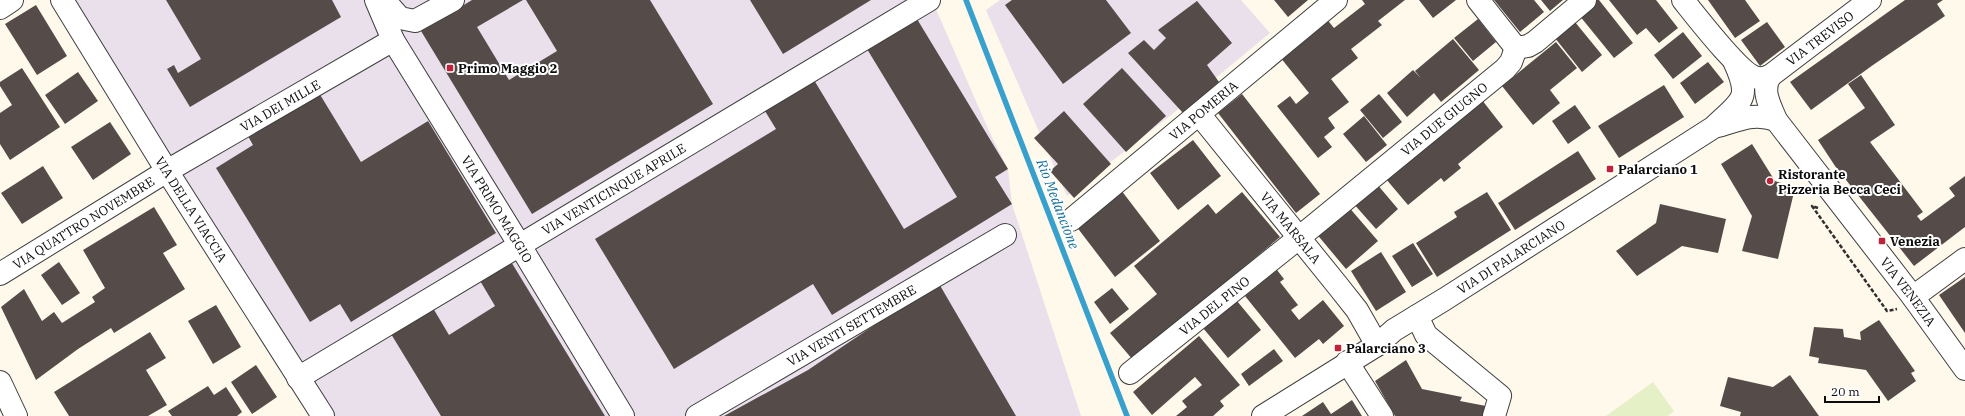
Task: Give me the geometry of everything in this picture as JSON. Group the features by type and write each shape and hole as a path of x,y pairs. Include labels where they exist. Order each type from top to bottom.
{"street":[{"path":"0,8 12,0"},
{"name":"VIA DELLA VIACCIA","path":"62,0 167,171 323,416"},
{"name":"VIA PRIMO MAGGIO","path":"376,0 393,40 623,416"},
{"path":"384,0 400,18 415,21 453,0"},
{"name":"VIA VENTICINQUE APRILE","path":"298,378 519,244 929,0"},
{"name":"VIA POMERIA","path":"1071,220 1336,0"},
{"path":"1478,0 1516,48 1528,46 1535,42 1585,0"},
{"path":"1682,0 1734,61 1756,78 1770,76"},
{"name":"VIA TREVISO","path":"1770,76 1870,0"},
{"name":"VIA DEI MILLE","path":"167,171 393,40"},
{"name":"VIA DUE GIUGNO","path":"1298,238 1505,69 1512,62 1516,48"},
{"name":"VIA DI PALARCIANO","path":"1263,416 1347,362 1377,345 1394,330 1714,127 1742,98 1744,85 1734,61"},
{"name":"VIA VENEZIA","path":"1770,76 1766,83 1766,96 1776,120 1914,297 1965,369"},
{"name":"VIA MARSALA","path":"1199,114 1357,310 1377,345"},
{"path":"1714,127 1754,115 1764,115 1776,120"},
{"name":"VIA QUATTRO NOVEMBRE","path":"0,274 167,171"},
{"name":"VIA VENTI SETTEMBRE","path":"697,416 1005,235"},
{"name":"VIA DEL PINO","path":"1130,373 1298,238"},
{"path":"1914,297 1965,259"},
{"path":"1416,316 1426,336 1500,396 1494,416"},
{"path":"1347,362 1382,416"},
{"path":"0,382 16,416"}],"shaded area":[{"path":"62,0 932,0 989,131 1008,169 1012,204 1081,416 323,416"},
{"path":"1000,0 1241,0 1270,33 1171,115 1067,196 986,10"}],"green space":[{"path":"1653,382 1674,411 1668,416 1606,416"}],"building":[{"path":"166,0 332,0 341,17 190,107 167,69 174,65 178,73 201,59"},
{"path":"472,0 523,0 477,27 509,80 557,51 526,0 650,0 713,104 532,214 421,31"},
{"path":"750,0 871,0 783,54"},
{"path":"1012,0 1106,0 1131,33 1063,84 1005,5"},
{"path":"1274,0 1308,0 1288,17"},
{"path":"1362,0 1405,0 1378,21 1382,25 1351,49 1358,58 1331,79 1349,102 1328,118 1335,128 1324,137 1332,147 1318,158 1277,106 1290,96 1296,104 1309,93 1280,57 1325,17 1334,28 1365,4"},
{"path":"1419,0 1456,0 1433,18"},
{"path":"1494,0 1534,0 1544,12 1520,32"},
{"path":"1541,0 1563,0 1550,11"},
{"path":"1599,0 1633,43 1614,58 1579,15"},
{"path":"1609,0 1656,0 1678,28 1659,43 1646,28 1637,35"},
{"path":"1708,0 1745,0 1760,21 1735,38"},
{"path":"1905,0 1943,0 1937,4 1945,16 1873,65 1811,110 1790,82"},
{"path":"1197,1 1232,43 1207,65 1219,82 1183,113 1128,53 1144,40 1154,50 1166,38 1158,30"},
{"path":"36,5 67,56 37,75 5,24"},
{"path":"917,19 1008,169 995,177 1012,204 832,315 813,284 674,369 595,239 776,129 765,111 814,80 904,229 957,197 867,49"},
{"path":"1478,19 1496,42 1473,61 1454,38"},
{"path":"1575,22 1602,55 1582,72 1555,38"},
{"path":"1767,22 1785,47 1760,66 1741,40"},
{"path":"1683,32 1702,56 1673,79 1654,55"},
{"path":"1453,39 1479,70 1441,102 1434,93 1407,117 1387,93 1413,70 1421,78 1415,71"},
{"path":"1556,42 1577,68 1550,90 1560,103 1533,125 1502,86"},
{"path":"1708,62 1724,82 1695,104 1680,83"},
{"path":"22,68 60,127 10,160 0,144 0,113 12,105 0,86 0,82"},
{"path":"1122,68 1166,116 1126,152 1083,104"},
{"path":"78,72 98,101 65,124 45,95"},
{"path":"1861,75 1895,125 1870,142 1923,212 1917,216 1921,221 1955,196 1949,188 1965,176 1965,227 1914,266 1835,166 1818,140 1865,108 1848,84"},
{"path":"1664,85 1684,117 1619,158 1598,126"},
{"path":"316,88 361,162 428,121 496,233 351,322 340,304 310,322 216,168 253,145 245,131"},
{"path":"1242,94 1320,194 1296,213 1218,113"},
{"path":"1379,94 1402,122 1383,138 1360,110"},
{"path":"1482,100 1503,127 1458,164 1461,168 1444,182 1441,178 1408,205 1386,179"},
{"path":"1575,105 1591,128 1568,144 1552,121"},
{"path":"1064,111 1111,164 1074,198 1050,171 1058,164 1034,138"},
{"path":"1364,116 1387,145 1366,162 1343,134"},
{"path":"110,122 131,154 93,180 71,147"},
{"path":"1193,140 1221,176 1178,210 1150,173"},
{"path":"1752,144 1775,181 1795,188 1778,259 1742,251 1752,216 1721,164"},
{"path":"1578,151 1596,179 1515,230 1498,203"},
{"path":"43,166 63,198 22,224 1,193"},
{"path":"1376,183 1398,209 1376,229 1353,203"},
{"path":"1121,190 1160,241 1115,277 1076,226"},
{"path":"1242,192 1280,237 1133,360 1110,333 1157,294 1134,266 1208,204 1216,214"},
{"path":"1487,192 1511,230 1437,277 1416,243 1457,217 1454,212"},
{"path":"1660,204 1726,219 1718,253 1682,246 1637,276 1616,251 1656,223"},
{"path":"1347,205 1378,241 1346,269 1315,232"},
{"path":"154,207 177,245 163,253 185,289 114,333 111,328 78,349 36,380 1,307 24,289 42,321 54,312 62,323 95,302 92,297 105,288 83,250"},
{"path":"1413,243 1433,274 1412,287 1392,256"},
{"path":"1381,252 1406,292 1376,311 1351,271"},
{"path":"510,260 605,416 441,416 388,329 430,303 449,335 495,306 479,279"},
{"path":"59,262 80,293 62,305 41,275"},
{"path":"1277,270 1284,279 1280,282 1298,305 1291,310 1299,320 1323,300 1344,326 1323,344 1319,339 1295,358 1245,296"},
{"path":"1965,277 1965,333 1939,295"},
{"path":"938,282 1016,416 724,416 808,370"},
{"path":"1112,288 1129,309 1110,324 1094,302"},
{"path":"1237,301 1261,330 1228,358 1203,328"},
{"path":"216,305 241,347 213,364 188,321"},
{"path":"1879,320 1915,371 1911,373 1916,381 1888,401 1866,370 1818,363 1819,358 1809,356 1814,327 1843,329 1844,337 1861,340 1860,332"},
{"path":"150,332 166,358 146,370 167,405 148,416 69,416 54,392"},
{"path":"1199,336 1240,385 1220,401 1224,406 1213,416 1176,416 1187,407 1182,401 1202,385 1195,377 1152,415 1133,392"},
{"path":"1274,349 1283,361 1249,386 1241,374"},
{"path":"1406,360 1422,389 1462,397 1460,401 1486,406 1483,416 1395,416 1375,381"},
{"path":"256,365 277,397 252,414 231,382"},
{"path":"1790,375 1819,416 1740,416 1741,412 1720,406 1728,377 1773,387"},
{"path":"208,386 214,395 226,387 242,412 237,416 172,416 168,411"},
{"path":"1352,400 1362,416 1302,416 1323,402 1331,414"}],"waterway":[{"name":"Rio Medancione","path":"966,0 1127,416"}],"place":[{"name":"Primo Maggio 2","path":"450,68"},
{"name":"Palarciano 1","path":"1610,169"},
{"name":"Ristorante Pizzeria Becca Ceci","path":"1770,181"},
{"name":"Venezia","path":"1882,241"},
{"name":"Palarciano 3","path":"1338,348"}]}
